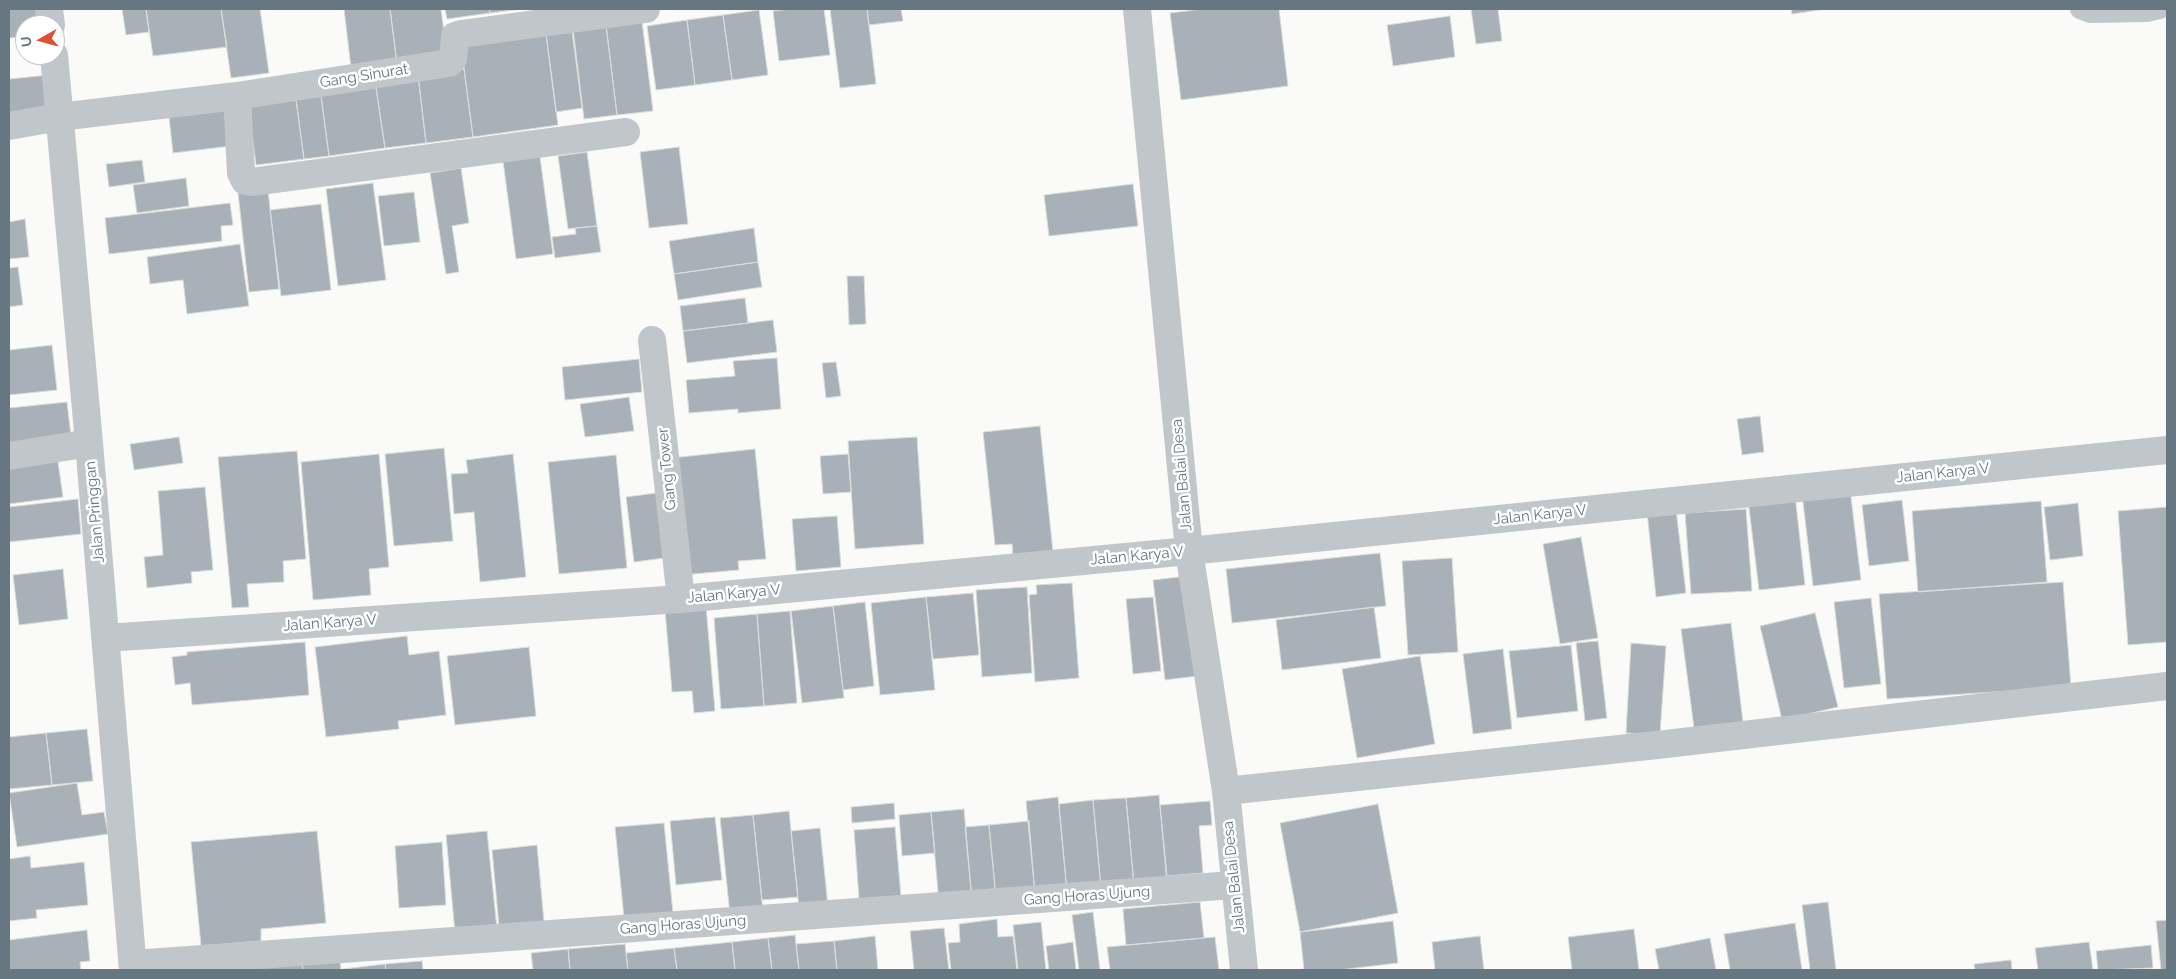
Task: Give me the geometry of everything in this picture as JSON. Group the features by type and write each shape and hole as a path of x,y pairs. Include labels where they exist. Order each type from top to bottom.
{"street":[{"name":"Gang Sinurat","path":"9,126 237,96 449,63 453,59 455,36 461,34 646,9"},
{"name":"Jalan Balai Desa","path":"1137,9 1189,551 1226,792 1244,970"},
{"name":"Jalan Pringgan","path":"55,65 90,443 133,967"},
{"path":"237,96 241,173 245,181 252,182 626,132"},
{"name":"Gang Tower","path":"652,340 681,599"},
{"path":"9,456 90,443"},
{"name":"Jalan Karya V","path":"106,638 681,599 1189,551 2167,450"},
{"path":"1226,792 1657,745 2167,686"},
{"name":"Gang Horas Ujung","path":"133,967 1234,885"}],"lane":[{"path":"2080,9 2090,13 2147,12 2160,9"}],"building":[{"path":"9,9 44,9 44,15 15,15 15,38 9,38"},
{"path":"122,9 146,9 149,32 126,35"},
{"path":"146,9 221,9 227,47 153,56"},
{"path":"221,9 260,9 269,73 231,78"},
{"path":"344,9 390,9 397,63 351,68"},
{"path":"390,9 441,9 447,56 397,63"},
{"path":"445,9 489,9 490,13 447,19"},
{"path":"489,9 522,9 490,13"},
{"path":"824,9 830,55 779,61 773,11"},
{"path":"830,9 867,9 876,84 840,88"},
{"path":"867,9 901,9 903,21 869,25"},
{"path":"1202,9 1279,9 1288,86 1181,100 1170,13"},
{"path":"1471,9 1498,9 1502,41 1476,44"},
{"path":"1791,9 1826,9 1792,14"},
{"path":"759,10 768,75 732,80 723,15"},
{"path":"723,15 732,80 695,85 687,20"},
{"path":"1450,16 1455,57 1393,66 1387,25"},
{"path":"687,20 695,85 656,90 647,26"},
{"path":"642,21 653,111 617,115 606,25"},
{"path":"571,23 582,108 556,112 545,26"},
{"path":"606,25 617,115 584,119 573,29"},
{"path":"545,26 558,125 473,137 460,38"},
{"path":"464,69 473,137 426,143 418,75"},
{"path":"49,75 53,118 9,123 9,79"},
{"path":"418,75 426,143 385,148 375,81"},
{"path":"375,81 385,148 329,156 320,88"},
{"path":"320,88 329,156 304,159 295,92"},
{"path":"295,92 304,159 256,165 247,97"},
{"path":"227,109 231,146 173,153 169,117"},
{"path":"679,147 688,224 649,228 640,152"},
{"path":"587,152 597,226 568,229 558,156"},
{"path":"540,157 553,254 516,259 503,161"},
{"path":"142,160 145,182 109,187 106,164"},
{"path":"461,168 469,223 452,226 459,272 446,274 430,173"},
{"path":"186,178 189,206 137,213 133,185"},
{"path":"373,183 386,280 338,286 326,189"},
{"path":"1133,184 1138,226 1049,236 1044,195"},
{"path":"268,190 279,289 249,292 238,193"},
{"path":"414,192 420,242 384,246 378,196"},
{"path":"230,203 233,225 221,226 222,241 109,254 105,218"},
{"path":"321,204 331,290 281,296 270,210"},
{"path":"25,219 29,257 9,259 9,222"},
{"path":"597,226 601,252 555,258 552,237 576,234 575,228"},
{"path":"754,228 758,262 674,274 669,241"},
{"path":"240,244 249,306 187,314 183,280 150,284 147,257"},
{"path":"758,262 762,287 678,300 674,274"},
{"path":"18,267 23,305 9,307 9,268"},
{"path":"847,276 864,276 866,324 849,325"},
{"path":"745,298 748,323 683,331 680,306"},
{"path":"773,320 777,352 687,363 683,331"},
{"path":"52,345 57,390 9,395 9,350"},
{"path":"777,358 781,409 738,413 738,409 689,413 686,380 735,376 733,361"},
{"path":"639,359 642,392 565,400 562,367"},
{"path":"836,362 841,396 826,398 822,363"},
{"path":"629,397 634,431 585,437 580,404"},
{"path":"67,402 72,444 9,450 9,408"},
{"path":"1760,416 1764,452 1742,455 1737,419"},
{"path":"1040,426 1053,552 1013,556 1012,544 995,545 983,432"},
{"path":"179,437 183,463 134,470 130,444"},
{"path":"917,437 924,544 855,549 848,441"},
{"path":"444,448 453,541 394,546 385,454"},
{"path":"755,449 766,559 738,561 739,570 682,575 671,458"},
{"path":"297,451 306,559 283,561 284,582 247,584 249,607 232,608 218,457"},
{"path":"379,454 389,567 369,569 371,595 313,600 301,462"},
{"path":"513,454 526,577 480,582 474,512 454,514 451,474 468,473 466,460"},
{"path":"848,454 851,492 823,494 820,456"},
{"path":"57,455 63,497 9,504 9,462"},
{"path":"616,455 627,568 559,574 548,462"},
{"path":"205,487 213,570 191,572 192,583 147,588 144,557 163,555 158,491"},
{"path":"1850,489 1861,580 1813,586 1802,494"},
{"path":"664,492 672,557 634,562 626,497"},
{"path":"1795,495 1805,585 1759,590 1748,500"},
{"path":"78,499 81,534 9,542 9,507"},
{"path":"1902,500 1909,561 1869,566 1862,505"},
{"path":"2041,501 2047,582 1918,592 1912,511"},
{"path":"2078,503 2083,556 2050,560 2044,507"},
{"path":"2167,507 2167,642 2128,645 2118,511"},
{"path":"1676,509 1686,593 1656,597 1647,512"},
{"path":"1746,509 1752,591 1691,594 1685,513"},
{"path":"837,516 841,567 796,571 792,519"},
{"path":"1581,537 1598,638 1560,644 1543,544"},
{"path":"1380,553 1386,606 1232,623 1226,569"},
{"path":"1452,558 1458,652 1408,655 1402,561"},
{"path":"63,569 68,619 19,625 13,575"},
{"path":"1187,576 1198,676 1165,680 1153,580"},
{"path":"2063,582 2071,687 1887,699 1879,594"},
{"path":"1072,583 1079,678 1035,682 1029,595 1037,594 1036,585"},
{"path":"1027,587 1032,673 982,677 976,590"},
{"path":"973,593 979,655 933,659 926,597"},
{"path":"926,597 935,690 880,695 871,603"},
{"path":"1153,597 1161,671 1133,674 1126,599"},
{"path":"1871,598 1881,684 1844,688 1834,602"},
{"path":"865,602 874,686 843,690 833,606"},
{"path":"706,606 715,711 694,713 692,691 672,692 665,610"},
{"path":"833,606 844,698 802,703 791,611"},
{"path":"1374,607 1381,658 1282,670 1276,620"},
{"path":"790,611 797,703 764,706 757,614"},
{"path":"1815,613 1838,707 1782,720 1760,626"},
{"path":"757,614 764,706 721,709 714,618"},
{"path":"1731,623 1743,722 1694,728 1681,629"},
{"path":"407,636 409,655 439,651 446,715 398,721 399,729 326,737 315,647"},
{"path":"1598,641 1607,718 1585,721 1576,643"},
{"path":"305,642 309,695 192,705 190,683 175,685 172,657 187,655 187,652"},
{"path":"1631,643 1666,646 1660,735 1626,733"},
{"path":"1571,645 1578,711 1517,718 1509,651"},
{"path":"529,647 536,716 455,725 447,656"},
{"path":"1503,649 1512,729 1473,734 1463,654"},
{"path":"1420,656 1435,744 1357,758 1342,669"},
{"path":"87,729 93,781 52,785 46,733"},
{"path":"46,733 52,785 9,789 9,737"},
{"path":"77,783 82,815 104,812 108,834 17,847 9,793"},
{"path":"1159,795 1167,883 1134,885 1126,798"},
{"path":"1058,797 1067,892 1035,894 1026,801"},
{"path":"1126,798 1134,885 1101,888 1093,800"},
{"path":"1093,800 1101,888 1067,892 1059,804"},
{"path":"1210,801 1212,825 1199,826 1203,873 1167,876 1160,805"},
{"path":"894,803 895,819 852,823 851,807"},
{"path":"1378,804 1398,913 1300,932 1280,823"},
{"path":"964,809 972,900 939,903 931,812"},
{"path":"789,811 798,897 762,900 753,815"},
{"path":"931,812 935,853 902,856 899,815"},
{"path":"753,815 763,912 730,915 720,818"},
{"path":"715,817 722,880 676,885 670,821"},
{"path":"1029,821 1035,894 996,898 989,825"},
{"path":"664,823 674,923 625,928 615,827"},
{"path":"989,825 996,898 972,900 965,827"},
{"path":"895,827 902,908 860,912 854,830"},
{"path":"820,828 828,906 799,909 791,831"},
{"path":"317,831 326,923 261,929 261,941 201,946 191,842"},
{"path":"487,831 497,929 455,933 446,835"},
{"path":"442,842 446,905 399,908 395,846"},
{"path":"537,845 545,933 500,937 492,850"},
{"path":"30,856 31,868 84,862 88,905 36,910 37,918 9,921 9,859"},
{"path":"1200,902 1204,938 1126,945 1123,909"},
{"path":"1828,902 1836,970 1810,970 1802,905"},
{"path":"1093,912 1100,970 1079,970 1072,915"},
{"path":"997,919 998,937 1013,936 1017,970 951,970 948,943 960,942 959,924"},
{"path":"2167,920 2167,970 2161,970 2156,921"},
{"path":"1393,921 1398,963 1339,970 1304,970 1300,932"},
{"path":"1041,922 1046,970 1018,970 1013,925"},
{"path":"1795,923 1802,970 1730,970 1724,934"},
{"path":"944,928 949,970 914,970 910,931"},
{"path":"1634,929 1639,970 1572,970 1568,937"},
{"path":"87,930 90,961 80,962 81,970 9,970 9,940"},
{"path":"795,935 799,970 772,970 768,938"},
{"path":"875,936 878,970 837,970 834,941"},
{"path":"1480,936 1484,970 1435,970 1432,942"},
{"path":"1215,937 1219,970 1110,970 1107,947"},
{"path":"768,938 772,970 735,970 732,942"},
{"path":"1710,938 1716,970 1659,970 1655,949"},
{"path":"834,941 837,970 799,970 796,944"},
{"path":"732,942 735,970 677,970 674,948"},
{"path":"1073,942 1076,970 1049,970 1046,946"},
{"path":"2089,942 2093,970 2038,970 2035,948"},
{"path":"625,944 628,970 570,970 568,949"},
{"path":"2151,945 2153,968 2098,970 2096,951"},
{"path":"674,948 677,970 628,970 626,953"},
{"path":"568,949 570,970 533,970 531,953"},
{"path":"340,960 341,970 303,970 302,963"},
{"path":"2011,960 2012,970 1975,970 1974,964"},
{"path":"422,961 423,970 386,970 385,964"},
{"path":"302,963 303,970 232,970"},
{"path":"385,964 386,970 343,969"}]}
